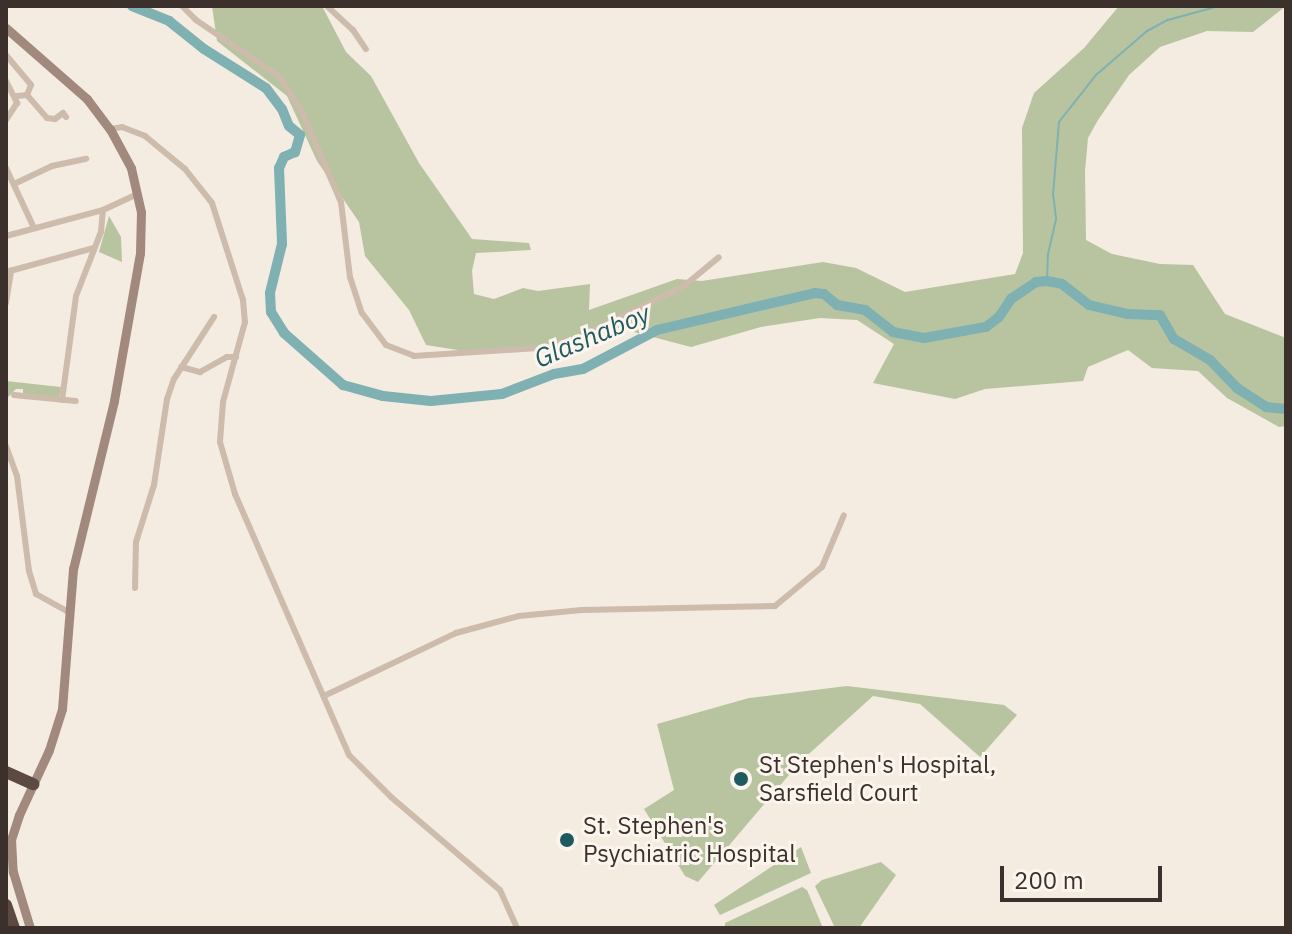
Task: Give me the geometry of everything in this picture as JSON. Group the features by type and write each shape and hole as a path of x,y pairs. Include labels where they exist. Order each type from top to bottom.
{"highway":[{"path":"6,772 33,784"},
{"path":"6,905 14,928"}],"main road":[{"path":"6,28 87,99 110,129 131,168 141,237 103,453 73,569 62,709 53,742 14,829 11,850 13,872 30,928"}],"street":[{"path":"182,6 196,20 280,77 302,112 341,202 350,277 362,313 386,345 414,356 538,348 574,340 684,286 719,257"},
{"path":"327,6 353,30 366,49"},
{"path":"6,55 31,85 27,95"},
{"path":"6,81 17,96"},
{"path":"17,96 27,95"},
{"path":"27,95 47,118 55,119 63,113 66,117"},
{"path":"6,120 12,115 17,96"},
{"path":"110,129 122,127 145,136 185,169 212,203 243,300 245,322 223,402 220,442 235,494 358,767 500,890 517,928"},
{"path":"14,184 52,166 86,159"},
{"path":"6,168 34,228"},
{"path":"6,236 103,210 137,194"},
{"path":"62,400 76,296 101,232 103,210"},
{"path":"6,303 8,271 94,248"},
{"path":"135,588 136,542 154,485 167,399 181,367 214,317"},
{"path":"181,367 200,372 227,357 236,357"},
{"path":"14,395 76,401"},
{"path":"6,446 17,476 29,571 36,594 69,612"},
{"path":"324,696 456,633 519,616 582,610 775,606 822,567 844,515"}],"green space":[{"path":"212,6 322,6 346,52 371,76 419,163 472,239 529,243 531,250 476,253 472,271 474,294 494,299 523,288 538,291 590,284 589,310 677,279 702,281 823,262 856,268 905,292 1015,274 1023,253 1022,128 1034,93 1084,48 1119,6 1286,6 1253,32 1207,31 1160,47 1129,75 1098,120 1088,138 1085,171 1086,240 1112,254 1160,264 1193,265 1225,314 1286,338 1286,426 1279,427 1227,398 1198,371 1152,368 1128,350 1088,367 1083,381 985,389 955,399 873,383 894,344 857,320 820,318 761,327 691,347 611,326 565,345 530,350 464,351 426,345 409,310 365,256 359,222 317,161 287,96 217,41"},
{"path":"109,216 121,237 122,262 99,252"},
{"path":"6,381 61,387 59,398 23,394 23,389 16,389 6,399"},
{"path":"847,686 1004,705 1017,715 980,757 920,704 873,696 800,762 698,882 685,876 644,809 674,790 657,724 749,698"},
{"path":"801,847 811,873 720,915 714,905"},
{"path":"881,862 896,875 859,928 835,928 815,886 822,880"},
{"path":"802,887 807,890 823,928 725,928 725,923"}],"waterway":[{"name":"Glashaboy","path":"132,6 169,21 204,49 266,88 282,109 289,126 300,135 295,152 284,157 279,168 282,244 270,293 271,312 284,333 343,385 383,396 431,401 502,394 554,374 583,369 657,330 815,293 824,294 837,305 865,310 893,332 924,338 986,327 999,317 1011,299 1036,282 1047,281 1062,284 1089,305 1127,314 1160,315 1174,339 1210,360 1237,388 1266,407 1286,409"},
{"path":"1047,281 1048,254 1056,218 1053,195 1059,122 1096,75 1147,31 1168,20 1219,6"}],"place":[{"name":"St Stephen's Hospital, Sarsfield Court","path":"741,779"},
{"name":"St. Stephen's Psychiatric Hospital","path":"567,840"}]}
